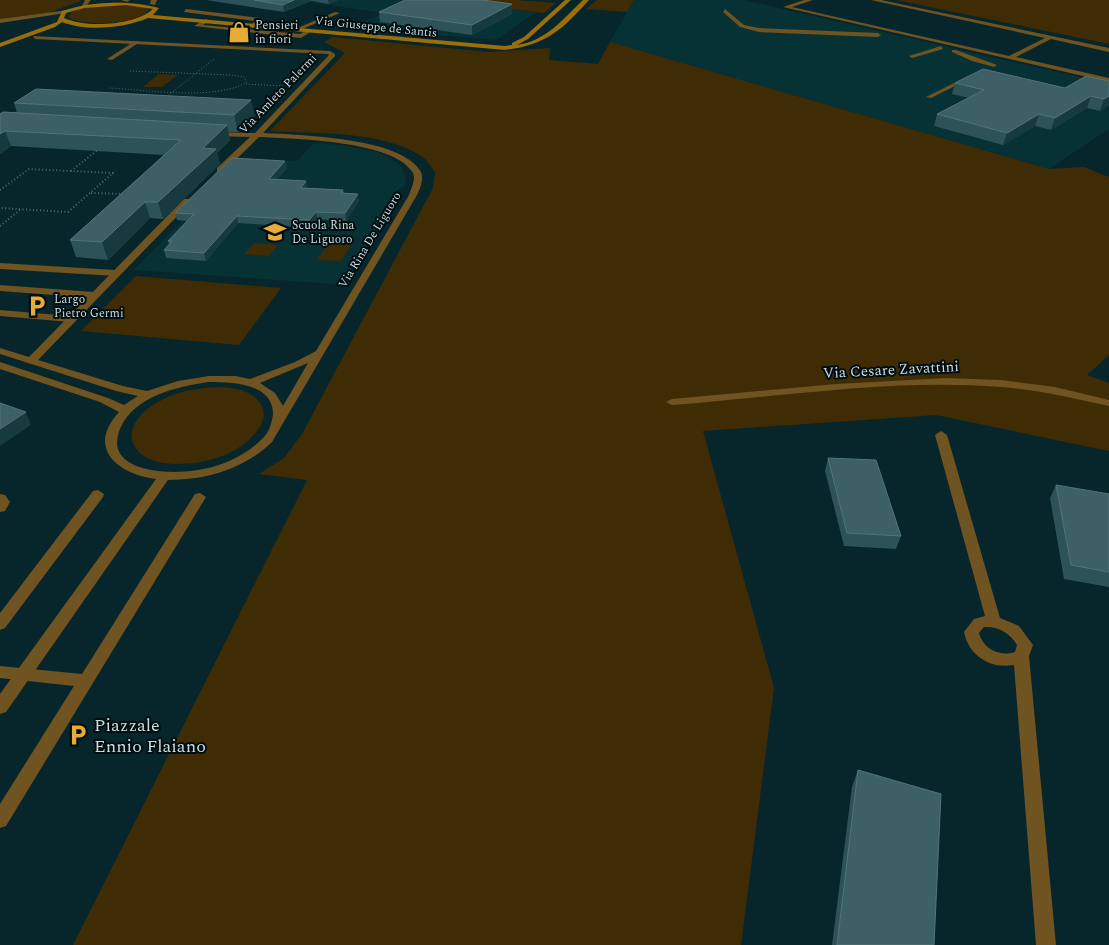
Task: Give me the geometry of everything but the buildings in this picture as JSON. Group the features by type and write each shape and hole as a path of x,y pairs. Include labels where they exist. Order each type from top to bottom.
{"main road":[{"path":"0,45 53,26 66,11 86,2 125,0 153,2 156,10 148,16"},
{"path":"483,48 509,45 522,41 568,0"},
{"path":"483,48 516,47 542,41 586,0"},
{"name":"Via Giuseppe de Santis","path":"94,25 121,23 148,16 483,48"},
{"path":"61,18 74,24 94,25"},
{"path":"0,50 63,28 94,25"}],"street":[{"path":"810,0 786,8 1109,80"},
{"path":"874,0 1109,50"},
{"path":"0,21 66,11"},
{"path":"186,11 260,20 253,26"},
{"path":"724,11 742,26 760,30 873,34 896,37 941,48 994,66"},
{"path":"296,30 337,13"},
{"path":"206,21 198,26 301,36 309,31"},
{"name":"Via Amleto Palermi","path":"35,38 328,52 333,55 212,178"},
{"path":"986,69 1051,38"},
{"path":"110,59 137,42"},
{"path":"912,56 941,48"},
{"path":"929,97 978,73"},
{"name":"Via Rina De Liguoro","path":"199,134 333,141 376,147 398,154 410,163 417,173 418,178 413,195 280,420"},
{"path":"31,361 70,318 190,198"},
{"path":"0,266 115,273"},
{"path":"0,288 94,295"},
{"path":"0,313 70,318"},
{"path":"0,351 120,389 148,395"},
{"path":"250,383 299,364 321,352"},
{"path":"0,365 104,400 126,411"},
{"path":"209,379 231,379 250,383 268,392 278,404 280,420 273,434 260,448 240,461 216,470 189,476 164,476 141,472 124,464 113,453 111,439 115,425 126,411 148,395 186,382 209,379"},
{"name":"Via Cesare Zavattini","path":"672,402 900,382 954,381 1013,384 1052,389 1109,402"},
{"path":"941,435 994,621"},
{"path":"0,707 164,476"},
{"path":"0,624 98,494"},
{"path":"0,820 200,497"},
{"path":"0,498 4,502 0,508"},
{"path":"1021,656 1008,661 1000,660 982,652 972,639 974,627 979,623 994,621 1018,633 1025,645 1021,656 1046,945"},
{"path":"0,672 86,681"}],"path":[{"path":"160,102 230,47"},
{"path":"130,71 239,76 247,80 246,84"},
{"path":"110,88 218,92 235,89 246,84 302,87"},
{"path":"71,171 101,147"},
{"path":"0,190 29,169 113,173 68,212 0,208"},
{"path":"90,192 127,194"},
{"path":"0,226 22,209"}],"shaded area":[{"path":"0,0 81,1 47,13 0,19"},
{"path":"324,0 446,0 536,12 496,40 352,27 383,13 315,3"},
{"path":"443,0 515,0 556,3 544,13"},
{"path":"597,0 634,0 627,12 586,9"},
{"path":"634,0 744,0 1109,84 1109,129 1049,169 610,42"},
{"path":"896,0 1109,0 1109,44"},
{"path":"115,2 139,4 149,9 144,14 135,18 112,23 76,21 69,18 69,15 79,9 91,5"},
{"path":"333,37 489,52 550,48 549,60 598,64 610,42 1049,169 1084,167 1109,177 1109,355 1087,375 1109,383 1109,451 936,415 703,431 774,688 741,945 73,945 307,480 259,474 284,458 302,434 433,188 435,172 423,157 407,148 388,142 349,135 270,131 345,53 324,42"},
{"path":"159,74 178,75 162,87 143,87"},
{"name":"Scuola Rina De Liguoro","path":"314,143 341,145 378,152 398,163 406,179 405,186 396,192 403,193 348,285 134,270 241,159 297,161"},
{"path":"333,237 355,239 341,261 317,260"},
{"path":"254,243 278,245 269,256 244,254"},
{"path":"136,276 281,288 239,345 81,331"},
{"path":"221,387 246,392 260,403 264,411 260,427 240,447 212,460 182,464 157,462 144,456 136,449 132,440 133,429 138,419 148,409 176,394 198,389"}],"place":[{"name":"Pensieri in fiori","path":"239,32"},
{"name":"Scuola Rina De Liguoro","path":"275,232"},
{"name":"Largo Pietro Germi","path":"37,306"},
{"name":"Piazzale Ennio Flaiano","path":"78,735"}]}
